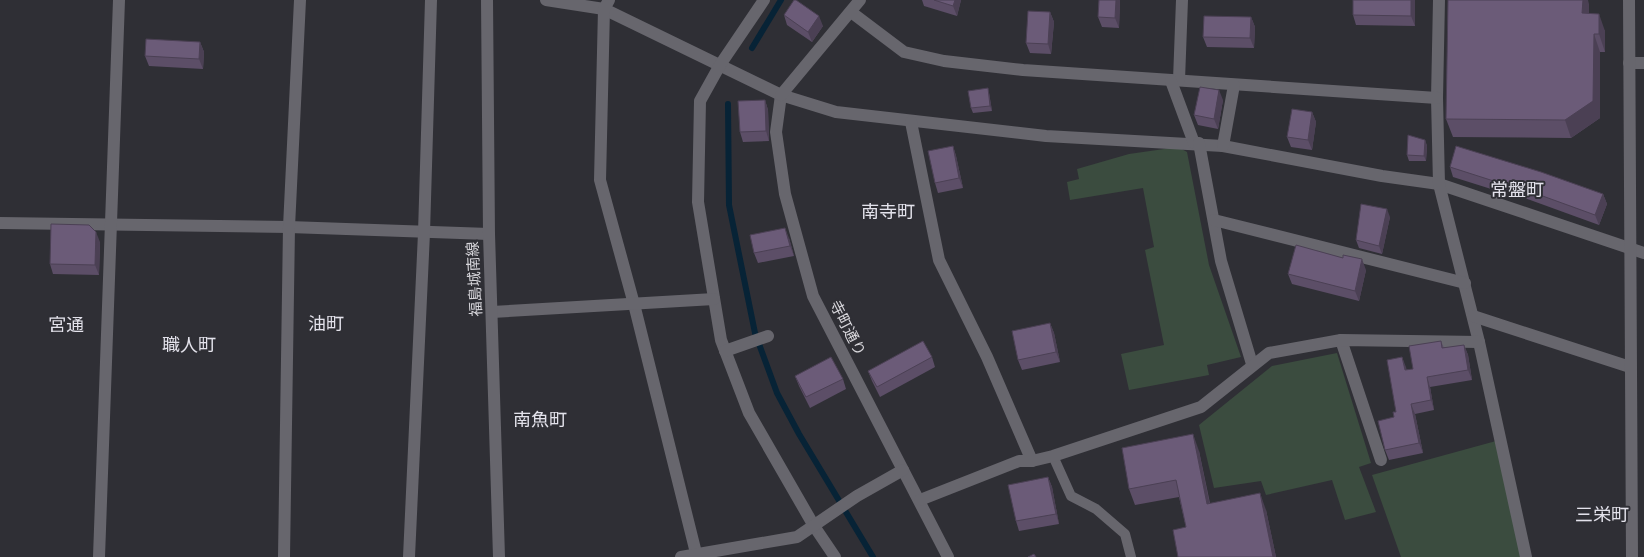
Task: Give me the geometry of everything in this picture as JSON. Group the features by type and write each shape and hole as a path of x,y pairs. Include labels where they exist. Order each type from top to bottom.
{"street":[{"path":"99,557 119,0"},
{"path":"284,557 289,227 300,0"},
{"path":"409,557 424,233 431,0"},
{"name":"福島城南線","path":"488,0 488,234 499,557"},
{"path":"546,0 606,4 720,65 781,95 836,112 1046,136 1223,146 1382,176 1439,184 1644,253"},
{"path":"764,0 720,65 700,101 698,202 714,299 725,350 749,413 818,523 835,557"},
{"path":"781,95 860,0"},
{"path":"1182,0 1175,80 1196,143 1214,220 1221,261 1252,364"},
{"path":"1439,0 1437,98 1439,184 1473,316 1526,557"},
{"path":"1629,0 1632,557"},
{"path":"606,4 600,180 634,304 697,556"},
{"path":"851,12 904,52 944,61 1023,70 1437,98"},
{"path":"1629,63 1644,63"},
{"path":"1223,146 1234,85"},
{"name":"寺町通り","path":"781,95 776,132 784,194 813,296 948,557"},
{"path":"911,122 939,260 987,357 1032,461"},
{"path":"1214,220 1465,283"},
{"path":"0,223 289,227 488,234"},
{"path":"492,312 714,299"},
{"path":"1473,316 1630,367"},
{"path":"725,350 768,336"},
{"path":"920,500 1020,461 1032,461 1053,456 1201,407 1252,364 1269,353 1341,340 1479,342"},
{"path":"1341,340 1381,460"},
{"path":"681,557 697,556 797,536 858,496 903,470"}],"lane":[{"path":"1053,456 1070,496 1096,509 1125,534 1131,557"}],"green space":[{"path":"1178,147 1187,152 1209,265 1241,357 1207,365 1209,375 1129,390 1121,354 1164,345 1145,250 1154,247 1143,188 1070,200 1067,182 1079,179 1077,169 1129,154"},
{"path":"1337,353 1371,463 1359,467 1376,512 1345,520 1332,480 1266,495 1261,481 1214,488 1199,425 1272,366"},
{"path":"1496,441 1522,557 1401,557 1372,475"}],"building":[{"path":"794,0 819,16 808,32 784,15"},
{"path":"934,0 955,0 953,6"},
{"path":"1099,0 1116,0 1115,18 1098,17"},
{"path":"1353,0 1411,0 1411,16 1353,15"},
{"path":"1448,0 1583,0 1582,13 1599,14 1599,34 1594,34 1593,101 1565,120 1446,119"},
{"path":"1028,11 1050,12 1048,44 1026,43"},
{"path":"1204,16 1251,17 1250,38 1203,37"},
{"path":"146,39 200,42 199,59 145,56"},
{"path":"1200,87 1219,90 1214,119 1194,115"},
{"path":"988,88 990,106 971,108 968,91"},
{"path":"765,100 766,131 740,132 738,101"},
{"path":"1292,109 1312,112 1308,140 1287,137"},
{"path":"1408,135 1425,140 1424,156 1407,155"},
{"path":"953,146 959,178 935,183 928,151"},
{"path":"1456,146 1541,172 1603,194 1595,215 1504,182 1503,184 1450,167"},
{"path":"1361,204 1387,209 1379,246 1356,240"},
{"path":"51,224 89,225 96,232 95,265 50,264"},
{"path":"785,228 790,246 754,253 750,235"},
{"path":"1296,245 1343,258 1343,255 1362,259 1355,291 1288,274"},
{"path":"1050,323 1056,352 1018,360 1012,331"},
{"path":"923,341 932,357 877,387 868,371"},
{"path":"1441,341 1442,348 1464,345 1468,370 1427,377 1431,400 1411,404 1419,443 1385,450 1378,421 1394,417 1393,412 1396,412 1387,360 1402,357 1405,370 1413,369 1409,346"},
{"path":"831,357 843,379 806,397 795,376"},
{"path":"1193,434 1207,504 1260,493 1273,557 1178,557 1173,530 1186,527 1176,480 1129,489 1122,448"},
{"path":"1048,477 1056,514 1016,521 1008,485"}],"waterway":[{"path":"752,48 781,0"},
{"path":"728,104 729,205 755,333 777,393 799,434 873,557"}],"district":[{"name":"常盤町","path":"1517,189"},
{"name":"南寺町","path":"888,211"},
{"name":"油町","path":"326,323"},
{"name":"宮通","path":"66,324"},
{"name":"職人町","path":"189,344"},
{"name":"南魚町","path":"540,419"},
{"name":"三栄町","path":"1602,514"}]}
